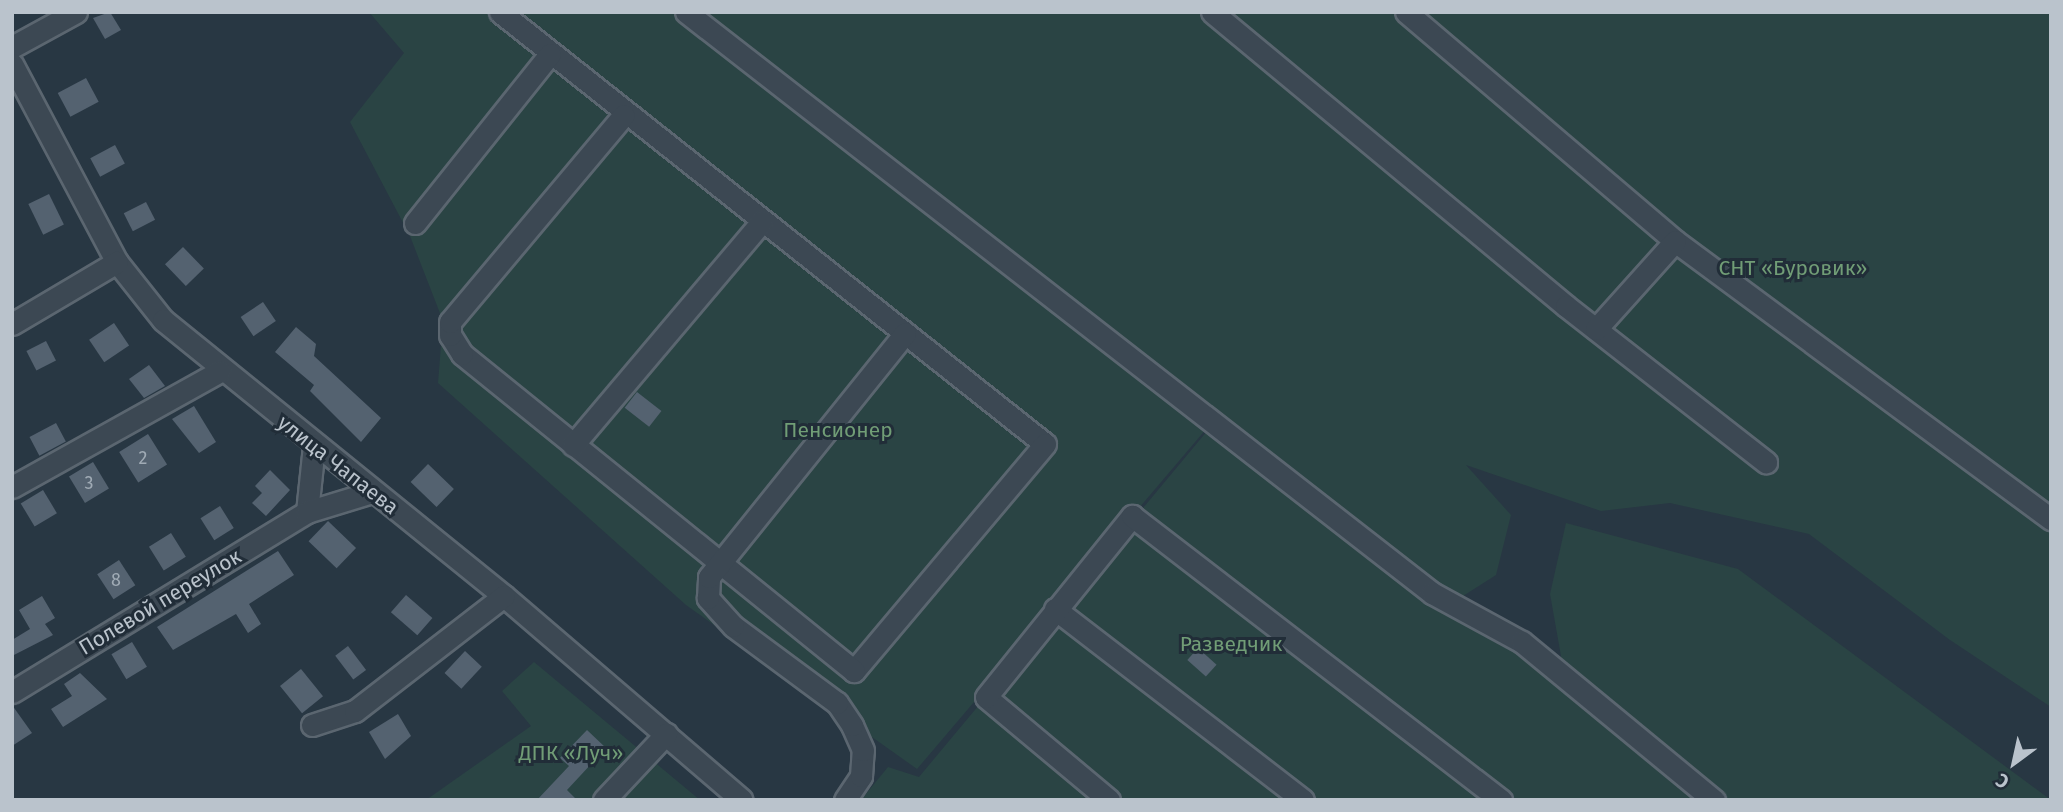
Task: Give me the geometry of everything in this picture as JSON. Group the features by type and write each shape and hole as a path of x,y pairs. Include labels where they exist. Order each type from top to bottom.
{"street":[{"path":"12,47 76,12"},
{"path":"500,12 624,115 1045,444 854,671 716,563 462,354 450,322 624,115"},
{"path":"686,12 1433,593 1522,642 1714,800"},
{"path":"1212,12 1596,329 1766,462"},
{"path":"1406,12 1675,241 2051,519"},
{"path":"415,223 550,54"},
{"name":"улица Чапаева","path":"12,64 117,261 163,320 220,371 505,596 742,800"},
{"path":"573,445 762,221"},
{"path":"1596,329 1675,241"},
{"path":"12,324 117,261"},
{"path":"845,800 861,776 863,750 837,703 733,626 708,598 716,563 905,333"},
{"path":"12,487 220,371"},
{"path":"307,512 314,446"},
{"name":"Полевой переулок","path":"12,692 307,512 372,492"},
{"path":"1109,800 986,698 1132,516 1359,697 1501,800"},
{"path":"312,725 355,711 505,596"},
{"path":"1055,609 1303,800"},
{"path":"604,800 666,734"}],"green space":[{"name":"Пенсионер","path":"369,12 674,12 1207,428 917,769 686,605 438,383 443,321 410,236 350,122 404,53"},
{"name":"СНТ «Буровик»","path":"701,12 2051,12 2051,707 1950,640 1809,534 1670,503 1601,511 1466,465 1511,515 1496,575 1452,603"},
{"name":"Разведчик","path":"1208,430 1457,621 1518,649 1699,800 861,800 888,767 919,777"},
{"path":"1566,523 1738,569 2051,800 1724,800 1564,673 1550,594"},
{"name":"ДПК «Луч»","path":"534,662 700,800 426,800 531,726 502,691"}],"building":[{"path":"110,12 121,30 105,39 93,18"},
{"path":"86,78 99,102 70,117 58,93"},
{"path":"115,145 125,164 100,177 90,158"},
{"path":"49,194 64,225 43,235 28,204"},
{"path":"146,202 155,220 133,231 124,213"},
{"path":"183,247 204,269 186,286 165,264"},
{"path":"263,302 276,321 253,336 241,317"},
{"path":"114,323 129,345 104,362 89,340"},
{"path":"296,327 316,344 314,356 381,418 361,442 310,391 314,385 275,352"},
{"path":"46,341 56,361 36,371 26,351"},
{"path":"149,365 165,386 144,398 129,379"},
{"path":"637,392 661,411 649,427 625,408"},
{"path":"194,406 216,442 199,453 172,419"},
{"path":"56,423 66,442 39,456 30,437"},
{"path":"148,434 167,465 138,483 119,452"},
{"path":"93,462 109,489 85,503 69,476"},
{"path":"428,464 454,489 437,507 411,482"},
{"path":"270,470 290,490 266,516 252,503 262,493 255,486"},
{"path":"43,490 57,513 35,527 21,503"},
{"path":"220,506 234,528 214,540 200,518"},
{"path":"328,521 356,548 337,568 309,541"},
{"path":"171,533 186,557 164,571 149,547"},
{"path":"278,551 294,575 249,604 261,624 248,633 236,614 173,650 157,627"},
{"path":"119,560 135,585 114,599 97,574"},
{"path":"406,595 432,618 417,635 391,612"},
{"path":"42,596 55,618 45,624 53,635 12,656 12,640 30,629 19,610"},
{"path":"132,642 147,667 126,679 111,654"},
{"path":"348,646 366,670 353,680 335,656"},
{"path":"1198,648 1217,665 1206,677 1187,660"},
{"path":"465,651 482,667 461,689 445,673"},
{"path":"301,669 323,696 302,713 280,686"},
{"path":"80,673 107,699 63,727 51,709 72,696 64,684"},
{"path":"12,705 32,733 12,746"},
{"path":"398,714 411,736 385,759 369,732"},
{"path":"587,730 606,748 567,790 577,800 537,800 569,766 560,758"}]}
